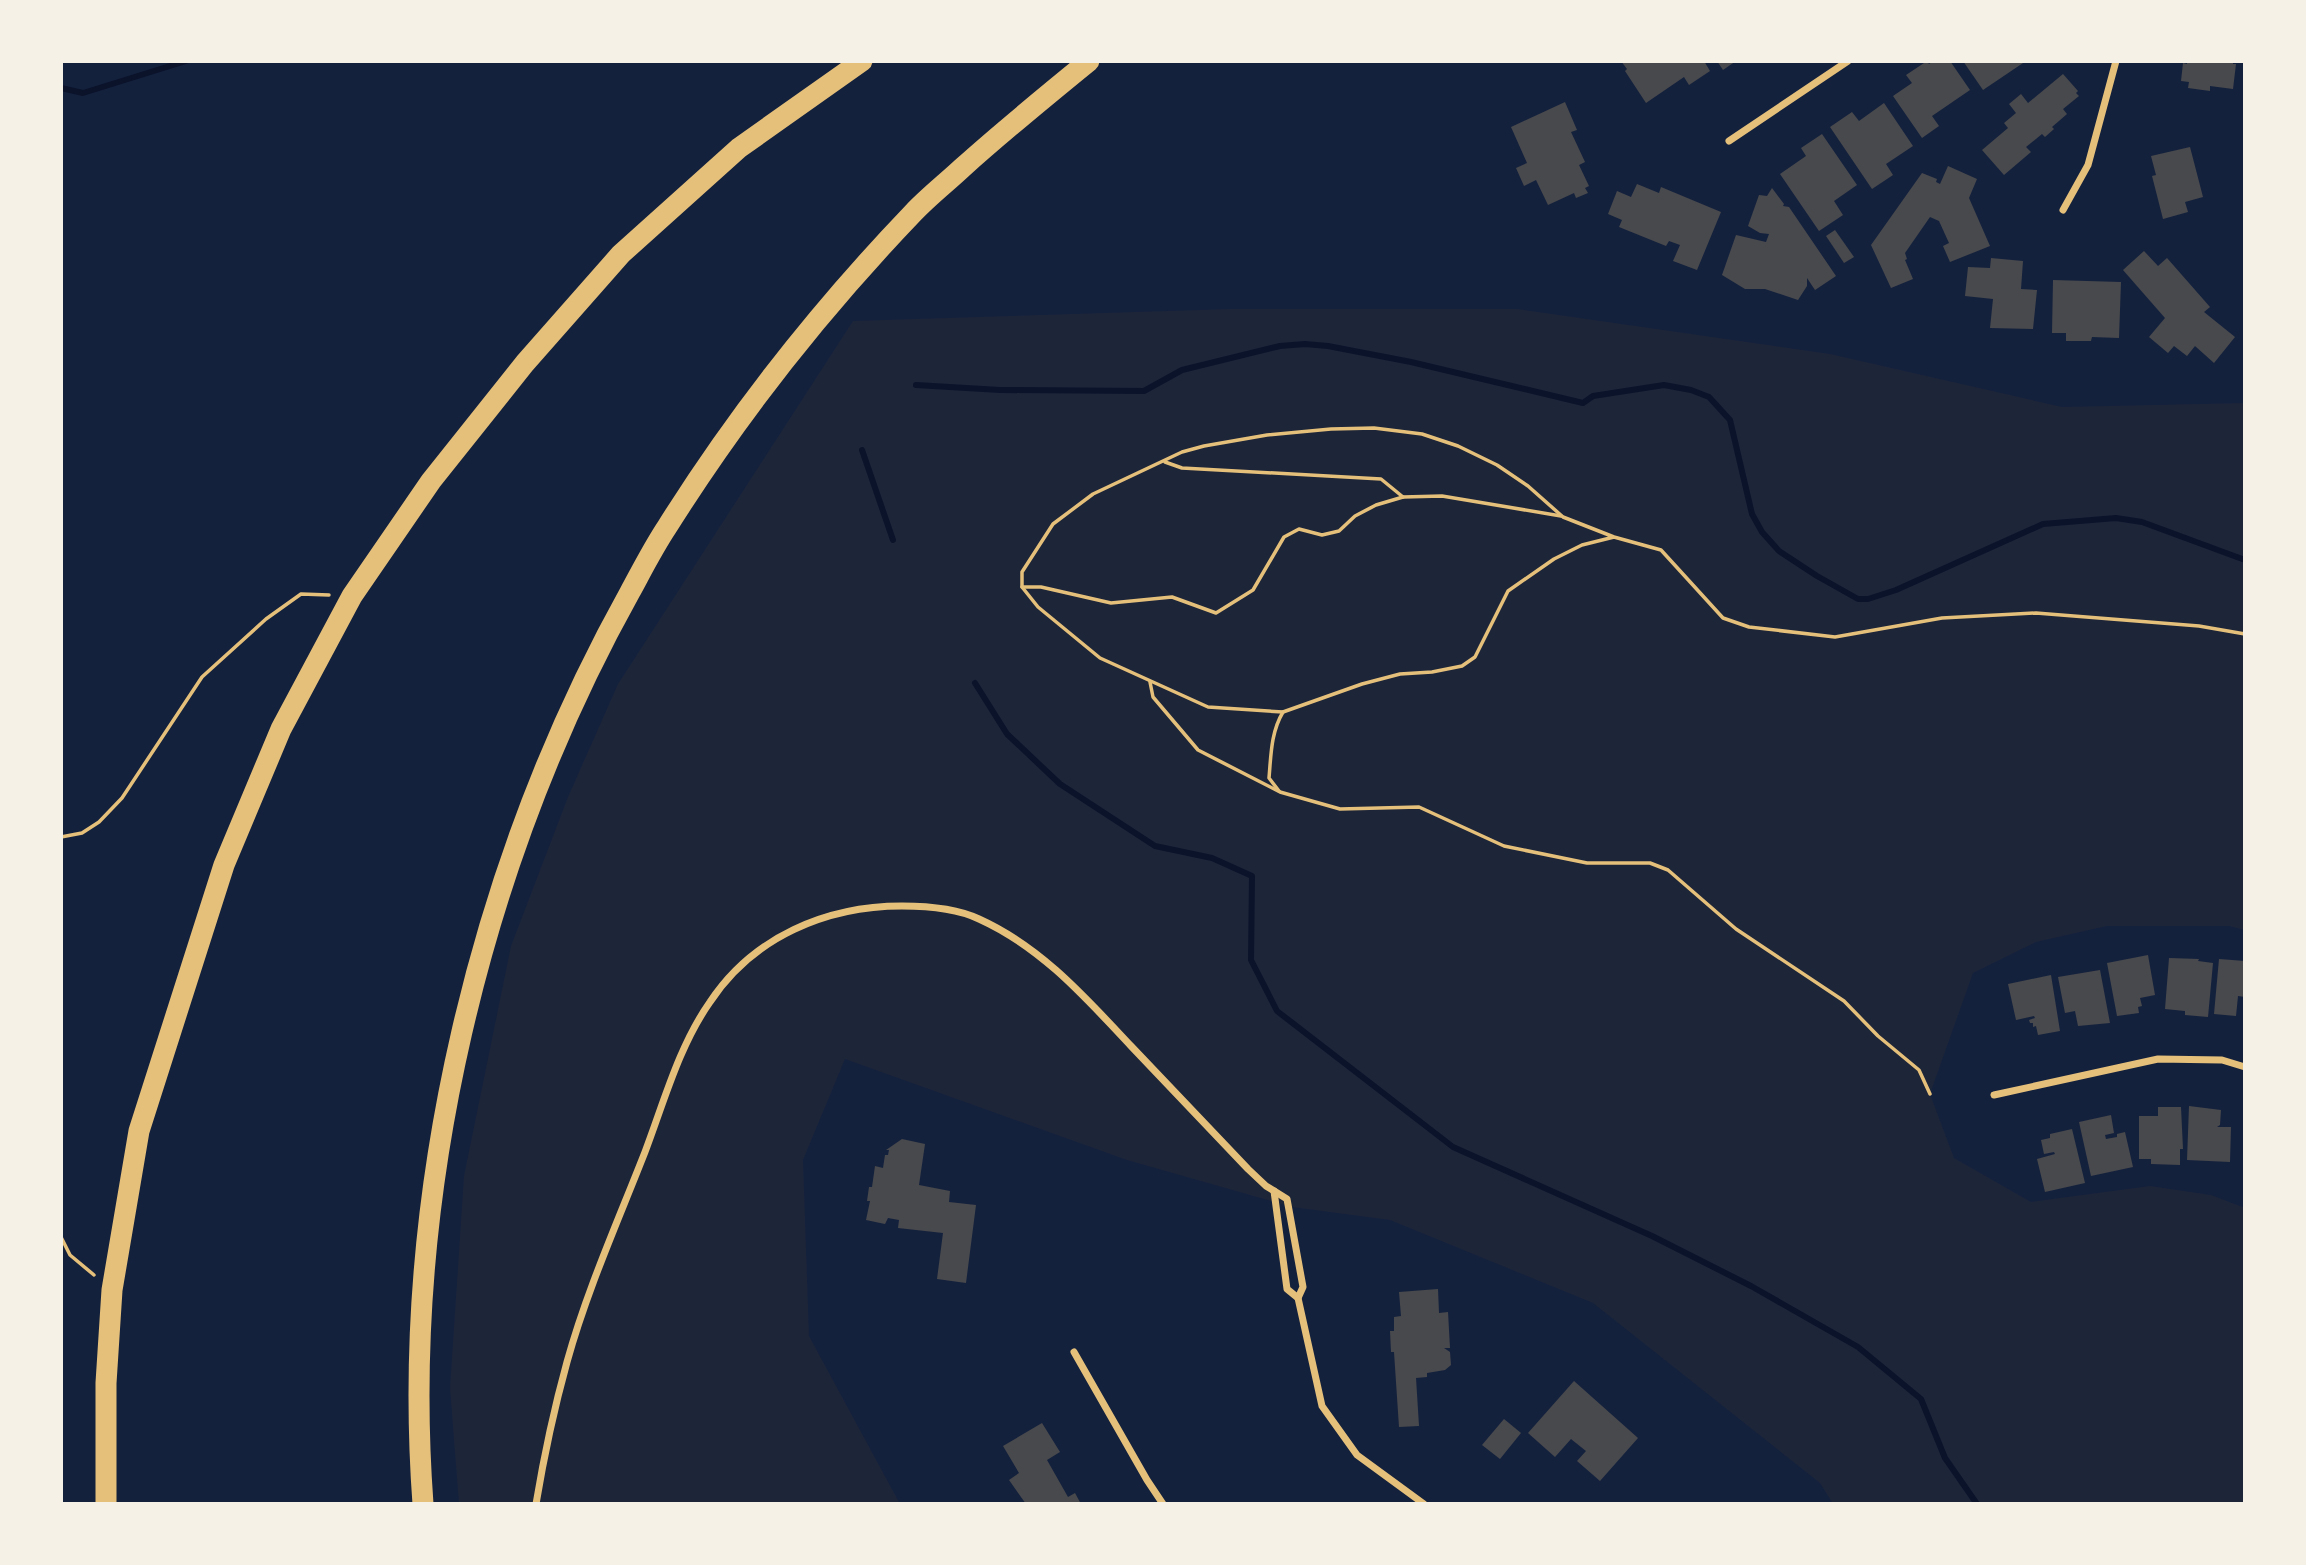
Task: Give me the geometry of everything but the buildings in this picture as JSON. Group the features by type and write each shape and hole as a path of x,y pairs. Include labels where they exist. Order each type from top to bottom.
{"highway":[{"path":"106,1504 106,1383 112,1290 139,1131 224,865 281,729 352,596 431,481 524,363 621,254 739,148 862,61"},
{"path":"423,1504 420,1365 426,1253 440,1145 460,1039 487,934 520,831 559,733 605,637 664,530 736,422 822,314 915,211 1017,119 1089,61"}],"street":[{"path":"1729,141 1847,61"},
{"path":"2063,209 2088,165 2116,61"},
{"path":"536,1504 547,1438 568,1359 593,1285 688,1041 710,1001 741,965 777,938 825,916 874,906 928,906 977,918 1026,944 1070,981 1248,1169 1287,1199 1303,1287 1298,1298 1322,1406 1357,1455 1424,1504"},
{"path":"1994,1094 2158,1059 2222,1060 2245,1067"},
{"path":"1274,1191 1287,1289 1298,1298"},
{"path":"1074,1352 1163,1504"}],"path":[{"path":"1563,517 1528,486 1497,465 1458,446 1422,434 1374,428 1267,435 1182,452 1093,494 1053,524 1022,572 1022,587 1038,607 1100,658 1150,682 1208,707 1283,712 1362,684 1400,674 1432,672 1462,666 1475,657 1508,591 1554,559 1572,550 1614,537"},
{"path":"1164,461 1181,468 1381,479 1403,497"},
{"path":"1022,587 1041,587 1111,603 1172,597 1216,613 1253,590 1284,537 1299,530 1322,535 1339,531 1355,516 1376,505 1403,497 1442,496 1563,517 1614,537 1661,550 1723,618 1749,627 1835,637 1942,618 2036,613 2199,626 2245,634"},
{"path":"61,837 82,833 99,822 122,798 202,677 266,619 301,594 352,596"},
{"path":"1150,682 1153,697 1198,750 1280,792 1340,809 1419,807 1504,846 1587,863 1650,863 1668,870 1736,929 1844,1001 1878,1036 1919,1070 1930,1094"},
{"path":"1280,792 1269,778 1271,745 1276,724 1283,712"},
{"path":"61,1237 70,1255 112,1290"}],"shaded area":[{"path":"1231,309 1517,309 1830,354 2062,407 2245,403 2245,930 2229,926 2107,926 2036,942 1973,973 1930,1094 1954,1158 2031,1202 2150,1186 2211,1195 2245,1208 2245,1504 1833,1504 1820,1483 1593,1303 1390,1220 1292,1207 1127,1160 845,1059 803,1160 809,1336 900,1504 459,1504 450,1388 464,1176 511,946 568,797 618,684 853,321"}],"waterway":[{"path":"61,88 83,93 186,61"},
{"path":"916,385 1000,390 1144,391 1182,370 1280,346 1305,344 1411,362 1583,403 1593,396 1664,385 1691,390 1709,397 1730,420 1752,514 1762,532 1779,551 1858,599 1868,599 1896,590 2043,524 2116,518 2142,522 2245,560"},
{"path":"862,450 893,540"},
{"path":"975,683 1007,734 1060,784 1155,846 1212,858 1252,876 1251,960 1277,1011 1453,1147 1652,1236 1751,1286 1858,1347 1921,1399 1945,1458 1977,1504"}]}
